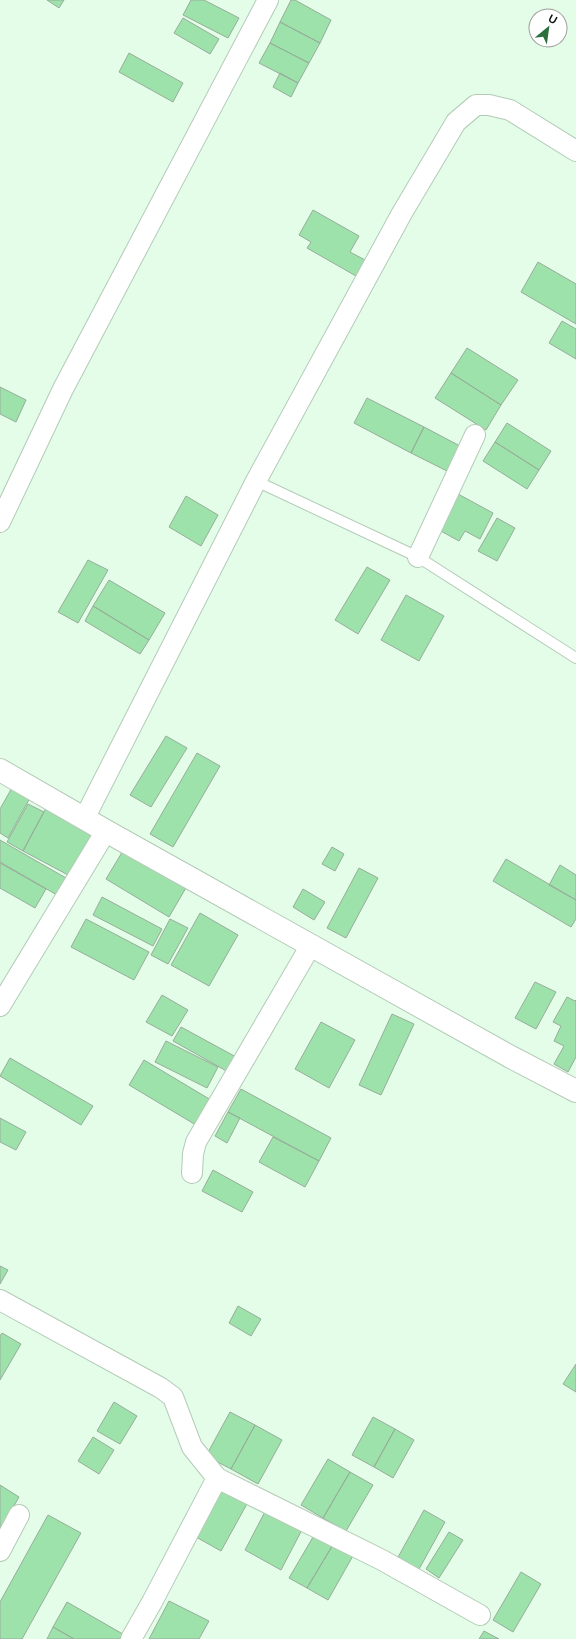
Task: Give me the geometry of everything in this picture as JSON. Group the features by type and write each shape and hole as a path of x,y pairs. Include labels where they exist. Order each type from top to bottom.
{"street":[{"path":"0,522 63,389 268,0"},
{"path":"84,819 256,481 399,220 456,122 476,105 489,105 510,110 576,151"},
{"path":"418,557 475,435"},
{"path":"0,770 84,819 509,1056 576,1091"},
{"path":"0,1006 106,831"},
{"path":"192,1173 193,1154 196,1142 311,945"},
{"path":"0,1300 161,1388 173,1397 192,1446 217,1478 382,1560 480,1615"},
{"path":"131,1639 156,1596 217,1478"},
{"path":"0,1551 18,1515"}],"lane":[{"path":"256,481 418,557 576,658"}],"building":[{"path":"47,0 64,0 59,8"},
{"path":"191,0 204,0 239,18 228,38 183,15"},
{"path":"291,0 295,0 331,20 320,43 280,22"},
{"path":"183,18 219,39 210,54 174,33"},
{"path":"280,22 320,43 309,63 270,43"},
{"path":"270,43 309,63 298,83 259,63"},
{"path":"129,53 183,83 173,102 119,72"},
{"path":"280,73 298,83 291,97 273,87"},
{"path":"313,210 359,236 350,252 365,260 356,276 307,248 311,242 299,235"},
{"path":"538,262 576,284 576,324 521,292"},
{"path":"562,321 576,329 576,359 549,343"},
{"path":"467,348 518,380 501,405 451,373"},
{"path":"451,373 501,405 486,430 435,398"},
{"path":"0,387 26,400 16,422 0,414"},
{"path":"367,398 424,427 411,453 354,423"},
{"path":"507,423 551,451 539,470 495,442"},
{"path":"424,427 460,446 447,471 411,453"},
{"path":"495,442 539,470 527,489 483,461"},
{"path":"458,494 493,513 480,539 465,531 459,541 439,530"},
{"path":"186,496 218,515 201,546 169,527"},
{"path":"497,518 515,528 497,561 478,551"},
{"path":"88,560 108,570 78,623 58,612"},
{"path":"367,567 390,580 358,634 335,620"},
{"path":"109,580 165,613 149,640 93,606"},
{"path":"406,595 444,616 419,661 381,640"},
{"path":"93,606 149,640 140,654 85,621"},
{"path":"166,736 187,748 151,807 130,795"},
{"path":"197,753 220,766 173,847 150,834"},
{"path":"13,786 31,796 8,838 0,833 0,809"},
{"path":"28,804 44,812 23,851 7,842"},
{"path":"47,806 94,832 70,876 23,851"},
{"path":"0,840 66,878 57,895 0,862"},
{"path":"332,847 344,854 335,871 322,864"},
{"path":"124,849 187,886 169,917 106,879"},
{"path":"506,859 576,900 576,919 571,927 493,881"},
{"path":"0,863 46,889 35,908 0,888"},
{"path":"560,865 576,875 576,900 549,885"},
{"path":"359,868 378,878 346,938 327,928"},
{"path":"303,889 325,902 314,920 293,907"},
{"path":"102,897 162,929 153,946 93,915"},
{"path":"200,913 238,935 209,986 171,965"},
{"path":"86,919 149,952 134,980 71,947"},
{"path":"170,919 188,928 168,964 151,955"},
{"path":"535,982 556,992 536,1029 515,1018"},
{"path":"162,995 188,1010 172,1036 146,1022"},
{"path":"567,997 575,1001 576,1000 576,1057 568,1072 554,1064 564,1046 554,1041 561,1026 553,1022"},
{"path":"392,1014 414,1024 381,1095 359,1085"},
{"path":"321,1022 355,1040 329,1088 295,1069"},
{"path":"181,1027 238,1058 230,1073 173,1041"},
{"path":"166,1041 218,1067 207,1088 155,1062"},
{"path":"10,1058 93,1106 81,1125 0,1076"},
{"path":"144,1060 216,1103 201,1128 129,1085"},
{"path":"241,1089 331,1138 319,1161 228,1112"},
{"path":"228,1112 240,1118 227,1143 215,1136"},
{"path":"0,1118 26,1132 16,1150 0,1142"},
{"path":"273,1137 319,1161 305,1187 259,1162"},
{"path":"213,1170 253,1192 242,1212 202,1191"},
{"path":"0,1266 8,1270 0,1284"},
{"path":"238,1306 261,1319 251,1336 229,1323"},
{"path":"2,1333 21,1344 0,1380 0,1336"},
{"path":"576,1364 576,1392 563,1384"},
{"path":"114,1402 137,1416 120,1444 97,1431"},
{"path":"230,1412 255,1425 231,1469 206,1456"},
{"path":"373,1417 395,1429 374,1467 352,1455"},
{"path":"255,1425 282,1440 258,1484 231,1469"},
{"path":"395,1429 414,1440 393,1478 374,1467"},
{"path":"93,1437 114,1450 99,1474 78,1461"},
{"path":"328,1459 350,1472 323,1518 301,1505"},
{"path":"350,1472 373,1485 346,1531 323,1518"},
{"path":"0,1485 19,1497 0,1530"},
{"path":"223,1488 248,1502 221,1551 196,1537"},
{"path":"268,1506 304,1526 281,1570 245,1550"},
{"path":"424,1510 445,1522 418,1571 397,1559"},
{"path":"48,1515 81,1533 22,1639 0,1639 0,1602"},
{"path":"316,1532 334,1543 307,1588 289,1578"},
{"path":"449,1532 463,1540 439,1578 426,1569"},
{"path":"334,1543 354,1554 328,1600 307,1588"},
{"path":"521,1572 541,1584 513,1632 493,1620"},
{"path":"169,1601 209,1621 199,1639 149,1639"},
{"path":"67,1602 128,1637 127,1639 74,1639 53,1627"},
{"path":"53,1627 74,1639 47,1639"},
{"path":"484,1631 499,1639 479,1639"}]}
